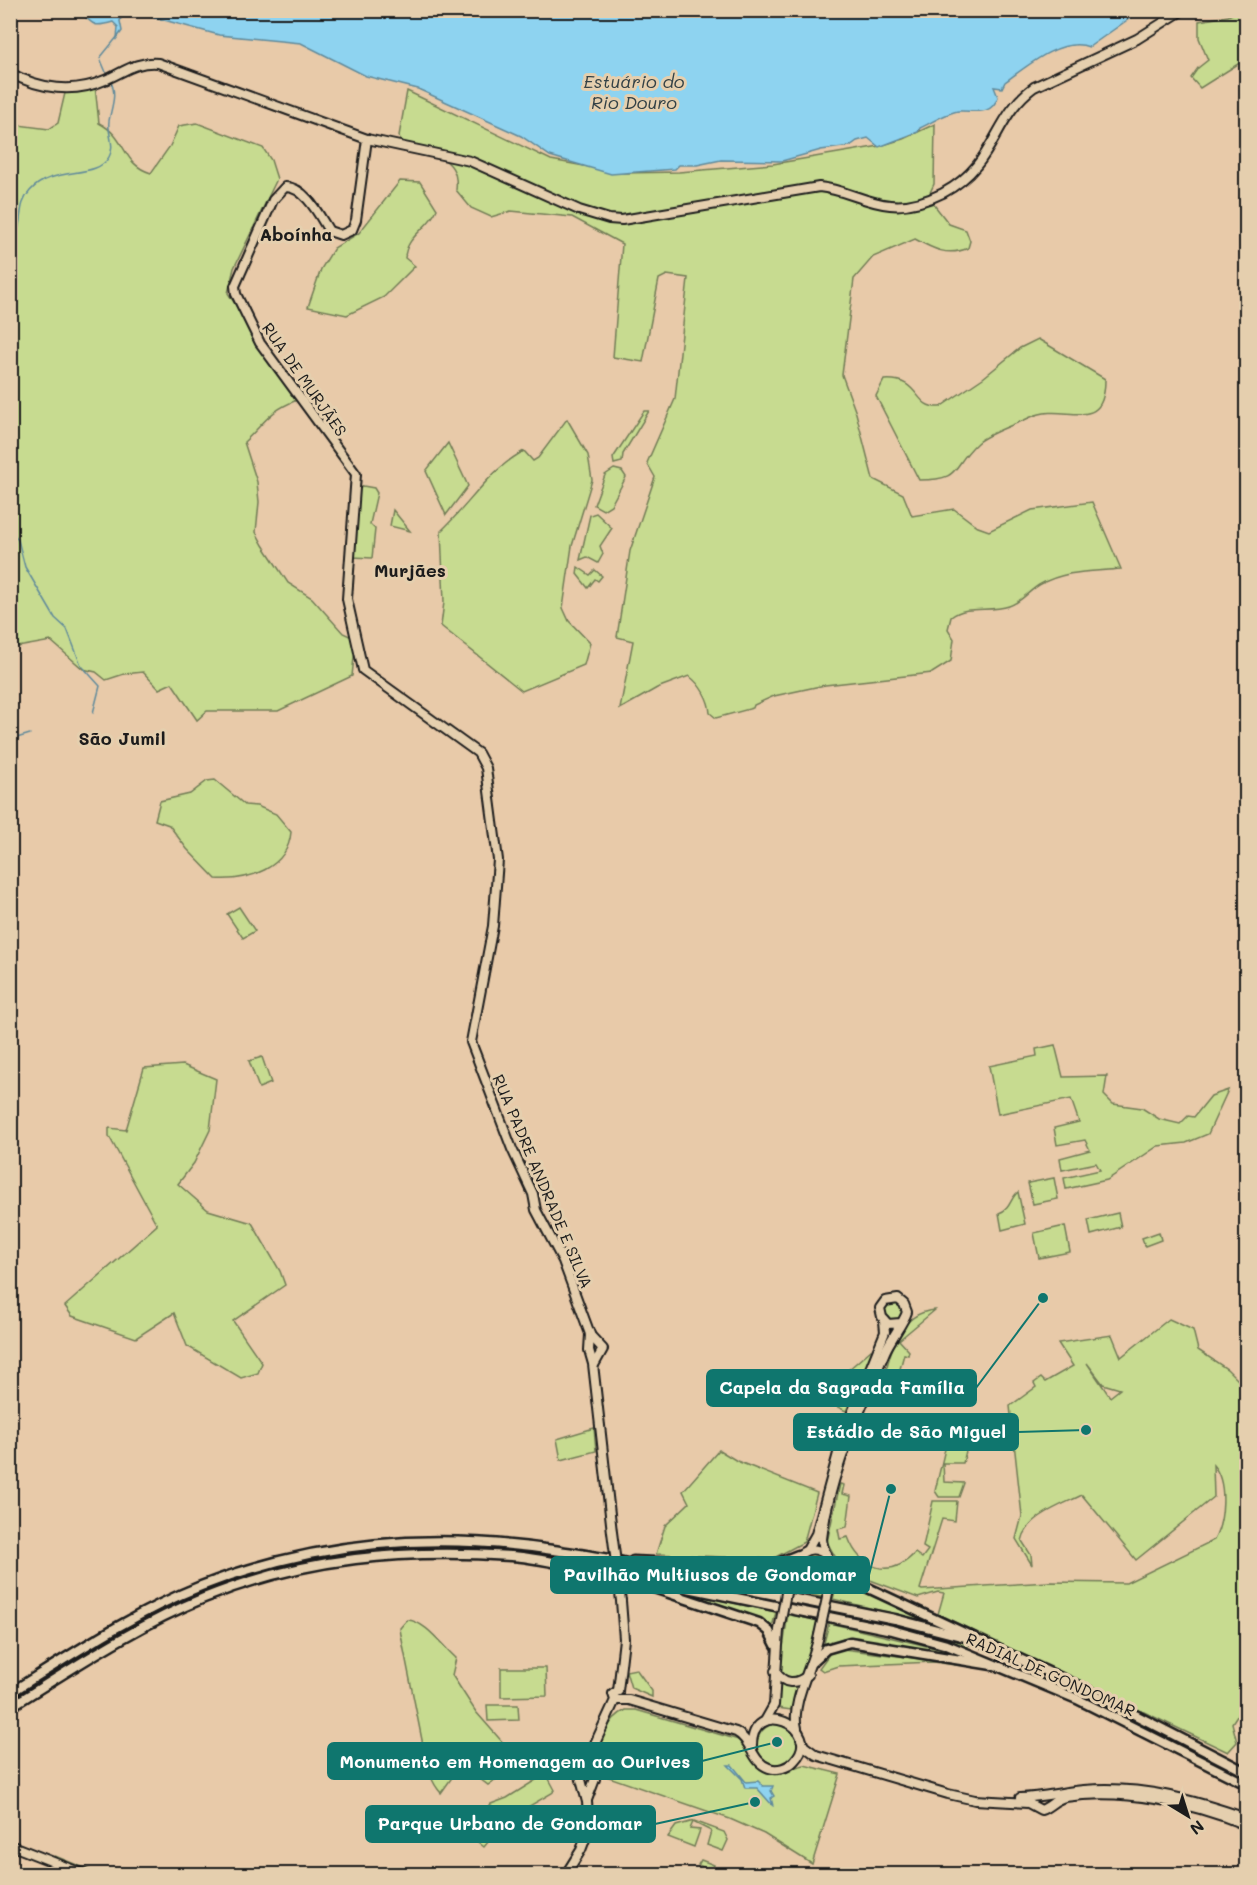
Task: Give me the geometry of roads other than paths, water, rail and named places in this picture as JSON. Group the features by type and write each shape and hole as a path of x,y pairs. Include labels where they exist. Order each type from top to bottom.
{"highway":[{"name":"RADIAL DE GONDOMAR","path":"10,1693 135,1618 199,1587 297,1557 378,1542 436,1540 516,1545 622,1560 651,1570 895,1619 980,1641 1083,1688 1246,1772"},
{"name":"RADIAL DE GONDOMAR","path":"10,1707 141,1628 204,1598 261,1578 319,1564 390,1554 436,1552 515,1556 892,1630 947,1645 1077,1699 1246,1784"},
{"path":"622,1560 768,1567 798,1555"},
{"path":"832,1564 851,1580 980,1641"},
{"path":"626,1579 759,1623 769,1631 776,1646"},
{"path":"812,1662 826,1649 850,1642 996,1666"}],"main road":[{"path":"10,73 31,83 62,88 104,80 136,64 158,63 367,138 471,161 533,191 579,210 609,219 638,218 819,187 832,188 892,206 932,199 968,177 987,154 1018,100 1034,87 1137,39 1183,10"},
{"name":"RUA DE MURJÃES","path":"363,670 347,598 356,474 260,343 235,286 273,200 285,187 296,189 319,213 329,231 341,235 352,230 356,220 367,138"},
{"name":"RUA PADRE ANDRADE E SILVA","path":"363,670 478,753 486,768 498,860 498,887 471,1042 512,1149 533,1194 537,1210 563,1261 590,1334 599,1344"},
{"path":"794,1761 801,1747 795,1710 812,1662 830,1584 832,1564 823,1547 823,1533 837,1477 856,1421 889,1341 906,1316 906,1308 902,1301 894,1298 885,1301 880,1308 885,1333 843,1435 816,1534 807,1550"},
{"path":"884,1321 892,1325 900,1323"},
{"name":"RUA PADRE ANDRADE E SILVA","path":"581,1774 621,1697 624,1639 593,1367 589,1351 590,1334"},
{"path":"593,1367 599,1357 603,1349 599,1344 592,1344 589,1351 594,1357 599,1357"},
{"path":"752,1749 751,1741 774,1705 776,1646 789,1577 798,1555 807,1550 818,1550 827,1555"},
{"path":"774,1670 785,1682 791,1683 808,1675"},
{"path":"621,1697 736,1732 747,1738 759,1762 766,1767 781,1769 801,1757 816,1755"},
{"path":"736,1732 749,1732 771,1719 787,1721 800,1736 804,1746 816,1755 975,1800 1010,1801 1035,1806 1041,1810 1065,1797 1135,1798 1184,1805 1246,1825"},
{"path":"587,1802 595,1779 588,1759"},
{"path":"566,1875 588,1836 587,1802 581,1774 588,1771 592,1773"},
{"path":"582,1784 592,1785"},
{"path":"1010,1801 1085,1790 1141,1791 1198,1801 1246,1818"},
{"path":"1035,1806 1035,1800 1041,1796"},
{"path":"1041,1796 1049,1802 1047,1807"},
{"path":"10,1845 84,1875"}],"water":[{"name":"Estuário do Rio Douro","path":"77,11 1140,11 1089,47 1078,45 1056,49 1005,82 1002,88 994,87 998,97 987,110 949,113 920,128 918,132 879,147 868,138 850,146 821,150 782,161 721,160 697,165 679,165 675,169 611,174 550,156 521,136 418,89 366,76 301,43 219,35 149,16 122,15 120,21 122,31 117,38 118,27 113,22 96,24"},
{"path":"728,1765 732,1765 746,1782 758,1781 763,1786 773,1786 771,1791 774,1796 771,1798 773,1806 757,1788 745,1788 742,1779"}],"waterway":[{"path":"108,77 100,58 118,36"},
{"path":"10,252 18,230 22,205 30,191 39,183 50,178 94,168 103,164 109,157 112,148 109,121 114,96 110,81"},
{"path":"10,528 18,540 25,567 55,618 67,629 81,665 100,686 93,713"},
{"path":"10,740 30,734"}],"place":[{"name":"Capela da Sagrada Família","path":"1043,1298"},
{"name":"Estádio de São Miguel","path":"1086,1430"},
{"name":"Pavilhão Multiusos de Gondomar","path":"891,1489"},
{"name":"Monumento em Homenagem ao Ourives","path":"777,1742"},
{"name":"Parque Urbano de Gondomar","path":"755,1802"}],"district":[{"name":"Aboínha","path":"296,234"},
{"name":"Murjães","path":"410,570"},
{"name":"São Jumil","path":"122,738"}]}
